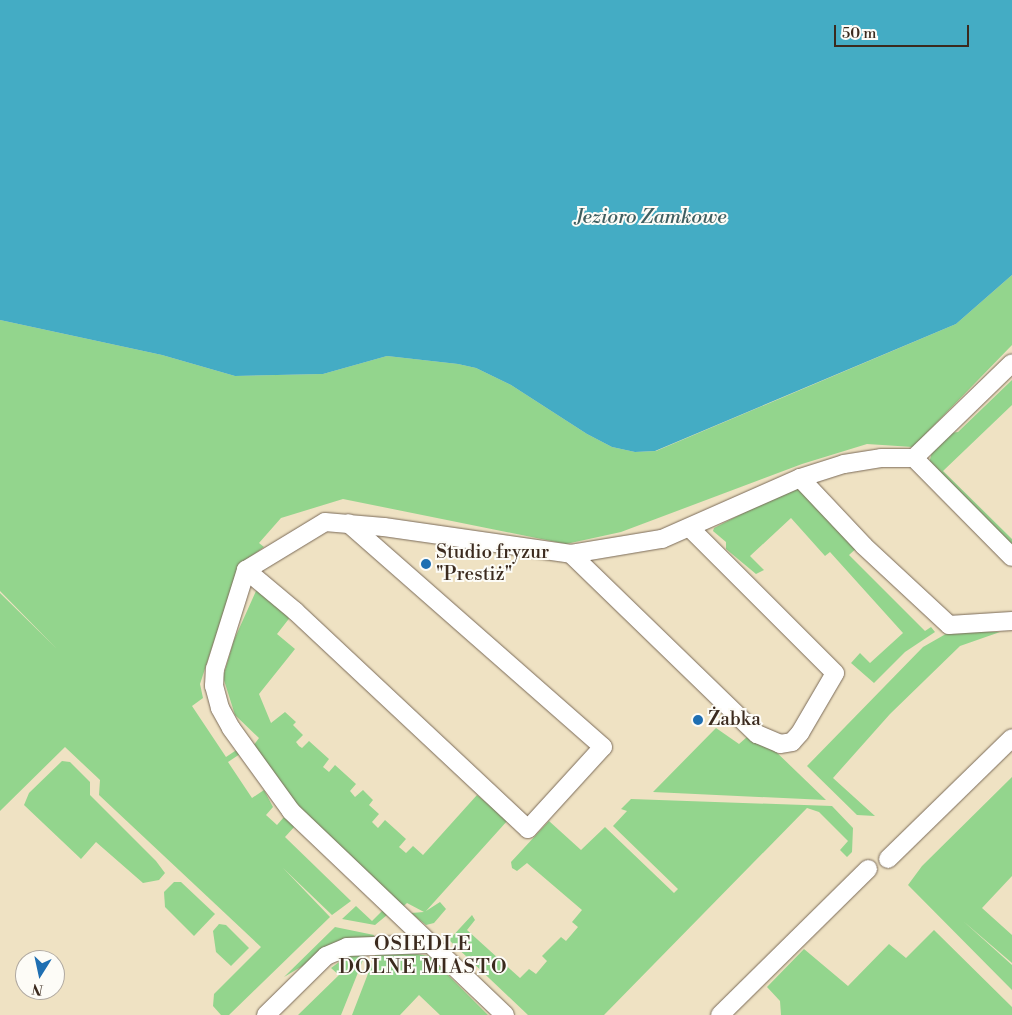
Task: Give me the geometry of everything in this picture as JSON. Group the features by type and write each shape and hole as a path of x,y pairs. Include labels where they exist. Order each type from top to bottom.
{"street":[{"path":"505,1015 291,811 248,753 220,708 214,686 216,669 246,570 325,522 348,523 571,554 662,539 800,478 862,461 914,458 1012,364"},
{"path":"914,458 1012,557"},
{"path":"800,478 871,552 949,625 1012,620"},
{"path":"246,570 295,611 528,829 603,747 348,523"},
{"path":"571,554 758,734 780,744 792,742 800,733 835,673 690,528"},
{"path":"888,859 1012,738"},
{"path":"720,1015 868,869"},
{"path":"266,1015 326,956 347,947 429,944"}],"green space":[{"path":"1012,275 1012,345 913,447 867,444 802,464 621,532 566,544 343,499 281,518 259,543 264,547 239,565 200,684 203,698 192,706 226,757 238,749 240,754 228,762 252,798 264,790 273,807 266,815 277,825 284,817 296,825 285,837 351,901 332,915 283,868 330,917 229,1015 221,1015 213,1006 214,994 261,947 99,795 100,780 65,747 0,811 0,593 56,648 0,591 0,320 162,355 235,376 323,374 387,356 458,364 476,368 511,385 587,434 612,447 635,452 656,451 956,324"},
{"path":"1012,380 1012,405 943,471 1012,539 1012,547 929,463 932,452 951,433 958,432"},
{"path":"798,485 860,545 849,555 925,631 931,627 935,632 905,652 874,683 851,663 860,653 870,663 903,633 830,552 825,556 791,518 750,556 764,570 756,574 726,549 726,542 713,531 714,528"},
{"path":"261,580 295,611 277,634 295,649 259,694 271,723 285,712 296,722 293,725 303,735 296,742 299,746 302,748 309,741 329,759 323,767 329,772 335,765 356,784 350,791 355,797 363,790 373,800 369,805 379,814 372,822 378,828 385,820 406,839 399,847 406,853 413,846 423,855 477,795 508,820 426,911 440,902 446,909 434,923 426,925 411,913 424,912 407,903 396,913 248,753 259,738 235,715 223,677 234,640"},
{"path":"951,631 1000,632 960,646 890,714 833,778 875,816 857,815 807,766 923,647"},
{"path":"716,728 739,744 747,737 771,747 826,800 653,792"},
{"path":"62,761 70,762 90,782 90,795 156,861 165,873 159,880 143,883 96,842 81,859 24,805 29,793"},
{"path":"1012,777 1012,876 982,908 1012,935 1012,963 963,921 1012,965 1012,990 908,885 922,866"},
{"path":"631,799 832,806 853,828 852,852 847,857 840,850 848,841 819,812 807,808 604,1015 528,1015 449,940 472,915 475,920 467,930 520,978 529,969 536,974 547,961 542,956 561,937 566,941 578,927 572,922 582,910 527,863 517,871 512,868 511,862 549,821 581,850 605,827 674,893 678,889 613,826 627,811 621,809"},
{"path":"174,882 181,882 215,914 194,936 165,907 164,892"},
{"path":"356,906 372,921 383,910 387,915 375,925 342,919"},
{"path":"219,924 226,925 249,948 231,966 216,952 213,931"},
{"path":"335,927 374,935 372,942 338,945 284,977"},
{"path":"934,930 1012,1007 1012,1015 781,1015 780,1001 767,987 804,949 848,986 889,944 906,958"},
{"path":"405,952 429,956 488,1015 440,1015 419,995 400,1015 352,1015 376,953"},
{"path":"350,954 365,955 341,1015 298,1015 339,975 331,968"}],"water":[{"name":"Jezioro Zamkowe","path":"0,0 1012,0 1012,275 956,324 655,451 635,452 612,447 587,434 511,385 476,368 458,364 387,356 323,374 235,376 162,355 0,320"}],"place":[{"name":"Studio fryzur \"Prestiż\"","path":"426,564"},
{"name":"Żabka","path":"698,720"}],"district":[{"name":"OSIEDLE DOLNE MIASTO","path":"423,956"}]}
